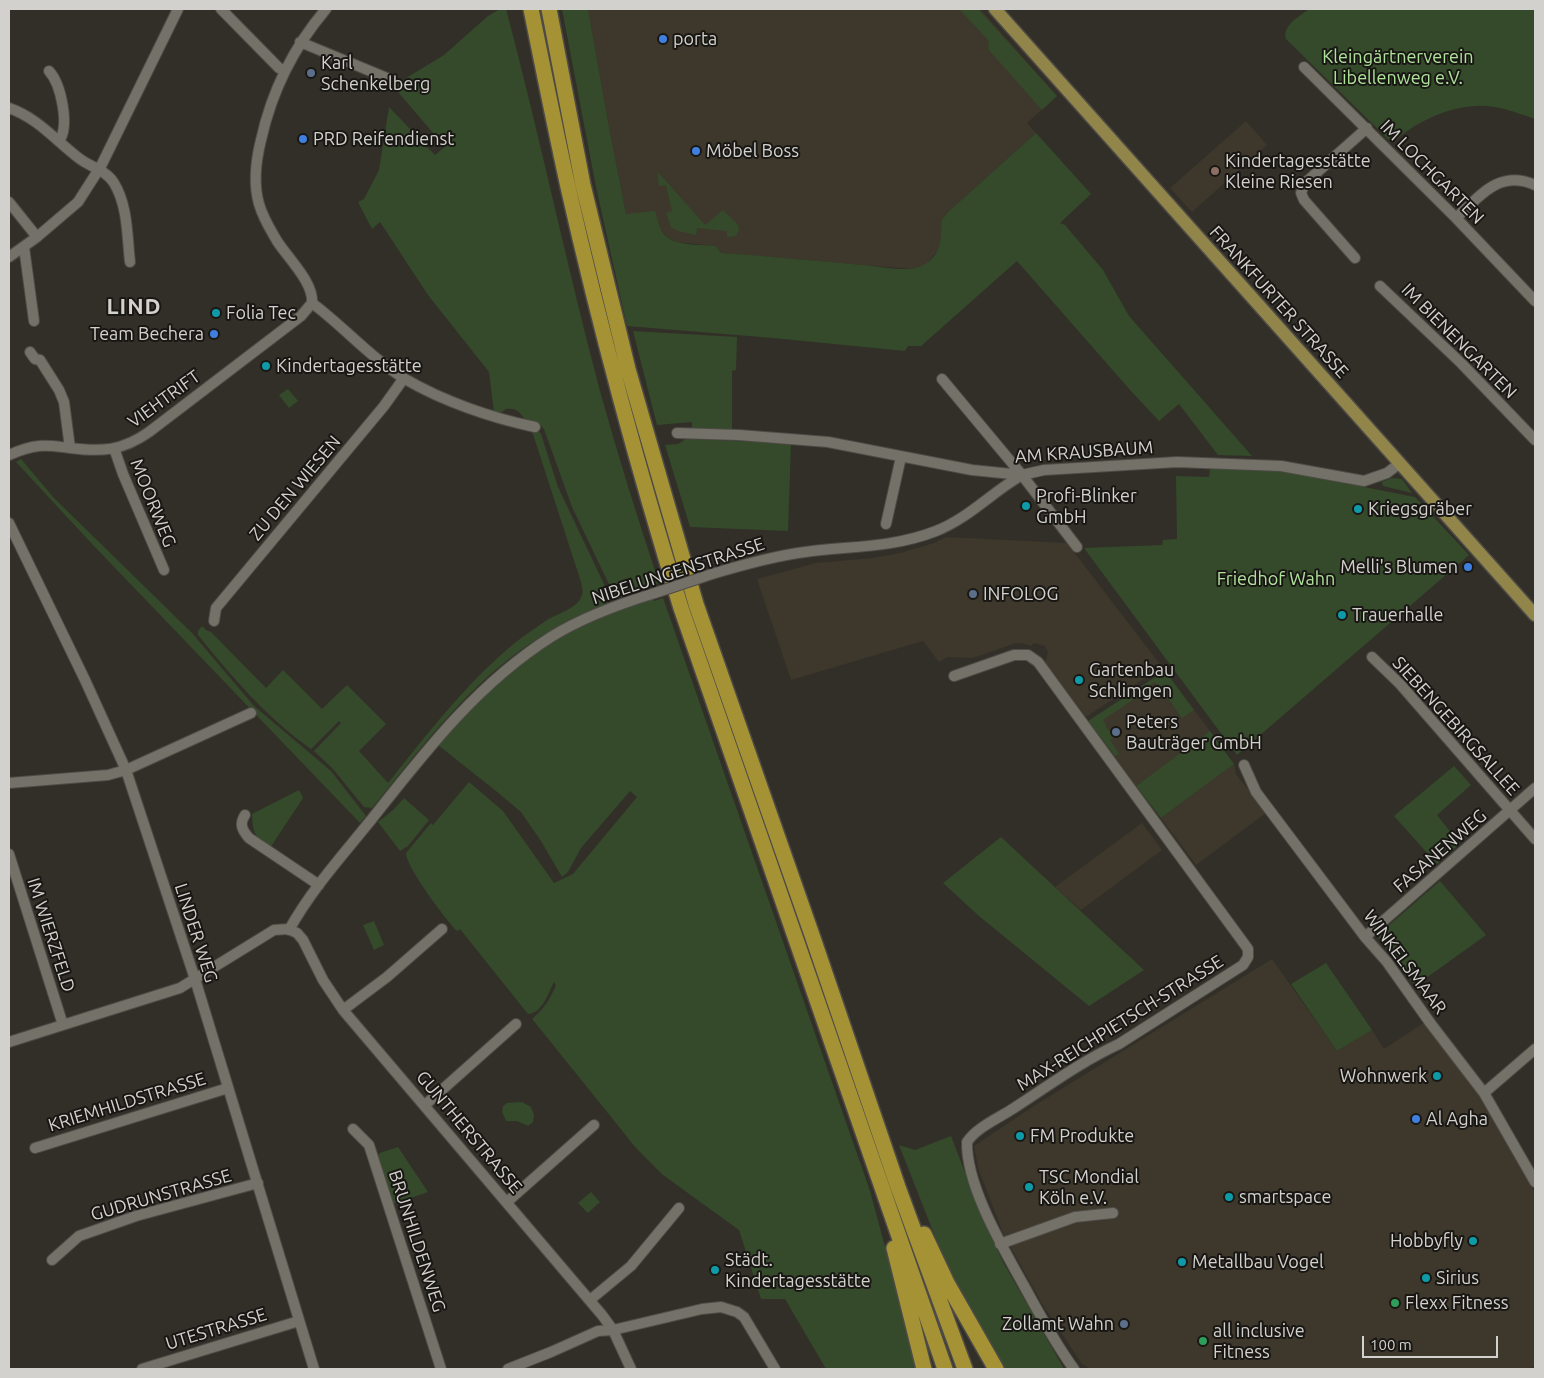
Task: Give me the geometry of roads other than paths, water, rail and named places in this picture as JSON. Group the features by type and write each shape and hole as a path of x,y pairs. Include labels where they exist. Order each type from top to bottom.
{"highway":[{"path":"531,9 568,187 613,372 665,557 945,1369"},
{"path":"549,9 583,185 628,369 696,604 898,1186 965,1369"},
{"path":"873,1164 924,1369"},
{"path":"898,1186 961,1308 996,1369"}],"main road":[{"name":"FRANKFURTER STRASSE","path":"996,10 1535,614"}],"street":[{"path":"9,257 74,207 99,170 178,9"},
{"path":"221,9 279,68 284,70"},
{"path":"326,9 300,42 284,70 266,116 258,151 256,188 263,217 279,244 308,285 313,297 312,303 361,345 404,378 458,404 491,416 534,427"},
{"path":"300,42 387,78"},
{"name":"IM LOCHGARTEN","path":"1304,66 1456,218 1535,301"},
{"path":"49,71 58,84 64,121 63,135 59,141"},
{"path":"9,108 31,118 78,158 109,176 118,190 125,213 130,262"},
{"path":"1356,258 1304,200 1301,193 1304,183 1367,128"},
{"path":"1456,218 1492,185 1509,180 1517,180 1535,185"},
{"path":"9,202 37,237"},
{"path":"24,247 34,321"},
{"name":"IM BIENENGARTEN","path":"1380,286 1462,364 1535,440"},
{"name":"VIEHTRIFT","path":"9,455 38,446 96,451 131,443 149,432 301,316 312,303"},
{"path":"30,352 35,359 40,360 59,390 64,402 70,448"},
{"name":"ZU DEN WIESEN","path":"214,621 216,608 372,421 404,378"},
{"path":"942,379 1022,475 1077,547"},
{"name":"AM KRAUSBAUM","path":"677,433 739,435 815,441 865,448 901,457 972,470 1022,475 1044,470 1185,462 1281,466 1364,481 1373,480 1387,473 1400,463"},
{"name":"MOORWEG","path":"114,448 122,474 164,570"},
{"path":"886,524 901,457"},
{"name":"NIBELUNGENSTRASSE","path":"289,930 307,900 455,718 495,678 552,637 616,605 712,574 780,555 881,545 918,537 952,523 974,510 1022,475"},
{"name":"LINDER WEG","path":"9,523 126,770 195,979 314,1369"},
{"name":"MAX-REICHPIETSCH-STRASSE","path":"954,676 1014,655 1028,655 1038,662 1248,949 1248,958 1243,965 1119,1044 1101,1052 971,1136 968,1142 967,1150 971,1173 1000,1244 1055,1343 1074,1369"},
{"name":"SIEBENGEBIRGSALLEE","path":"1372,657 1400,684 1535,839"},
{"path":"9,783 108,775 126,770 250,713"},
{"name":"WINKELSMAAR","path":"1244,765 1256,792 1387,962 1431,1024 1484,1093 1535,1182"},
{"name":"FASANENWEG","path":"1366,936 1535,788"},
{"path":"245,815 241,822 249,838 319,885"},
{"name":"IM WIERZFELD","path":"9,854 63,1025"},
{"path":"343,1010 387,977 442,929"},
{"path":"9,1042 180,988 274,930 289,930"},
{"name":"GUNTHERSTRASSE","path":"289,930 297,933 303,940 323,980 343,1010 590,1300 613,1330 631,1369"},
{"path":"425,1105 516,1024"},
{"path":"1484,1093 1535,1048"},
{"name":"KRIEMHILDSTRASSE","path":"35,1148 228,1088"},
{"path":"507,1202 594,1125"},
{"name":"BRUNHILDENWEG","path":"353,1129 369,1146 441,1369"},
{"name":"GUDRUNSTRASSE","path":"52,1260 79,1236 136,1216 258,1184"},
{"path":"590,1300 631,1266 680,1208"},
{"path":"1000,1244 1075,1218 1113,1213"},
{"path":"508,1369 551,1352 593,1332 613,1330 702,1309 721,1307 729,1308 744,1317 775,1369"},
{"name":"UTESTRASSE","path":"142,1369 299,1321"}],"place":[{"name":"porta","path":"663,39"},
{"name":"Karl Schenkelberg","path":"311,73"},
{"name":"PRD Reifendienst","path":"303,139"},
{"name":"Möbel Boss","path":"696,151"},
{"name":"Kindertagesstätte Kleine Riesen","path":"1215,171"},
{"name":"Folia Tec","path":"216,313"},
{"name":"Team Bechera","path":"214,334"},
{"name":"Kindertagesstätte","path":"266,366"},
{"name":"Profi-Blinker GmbH","path":"1026,506"},
{"name":"Kriegsgräber","path":"1358,509"},
{"name":"Melli's Blumen","path":"1468,567"},
{"name":"INFOLOG","path":"973,594"},
{"name":"Trauerhalle","path":"1342,615"},
{"name":"Gartenbau Schlimgen","path":"1079,680"},
{"name":"Peters Bauträger GmbH","path":"1116,732"},
{"name":"Wohnwerk","path":"1437,1076"},
{"name":"Al Agha","path":"1416,1119"},
{"name":"FM Produkte","path":"1020,1136"},
{"name":"TSC Mondial Köln e.V.","path":"1029,1187"},
{"name":"smartspace","path":"1229,1197"},
{"name":"Hobbyfly","path":"1473,1241"},
{"name":"Metallbau Vogel","path":"1182,1262"},
{"name":"Städt. Kindertagesstätte","path":"715,1270"},
{"name":"Sirius","path":"1426,1278"},
{"name":"Flexx Fitness","path":"1395,1303"},
{"name":"Zollamt Wahn","path":"1124,1324"},
{"name":"all inclusive Fitness","path":"1203,1341"}],"district":[{"name":"LIND","path":"134,307"}],"park label":[{"name":"Kleingärtnerverein Libellenweg e.V.","path":"1398,67"},
{"name":"Friedhof Wahn","path":"1276,579"}]}
